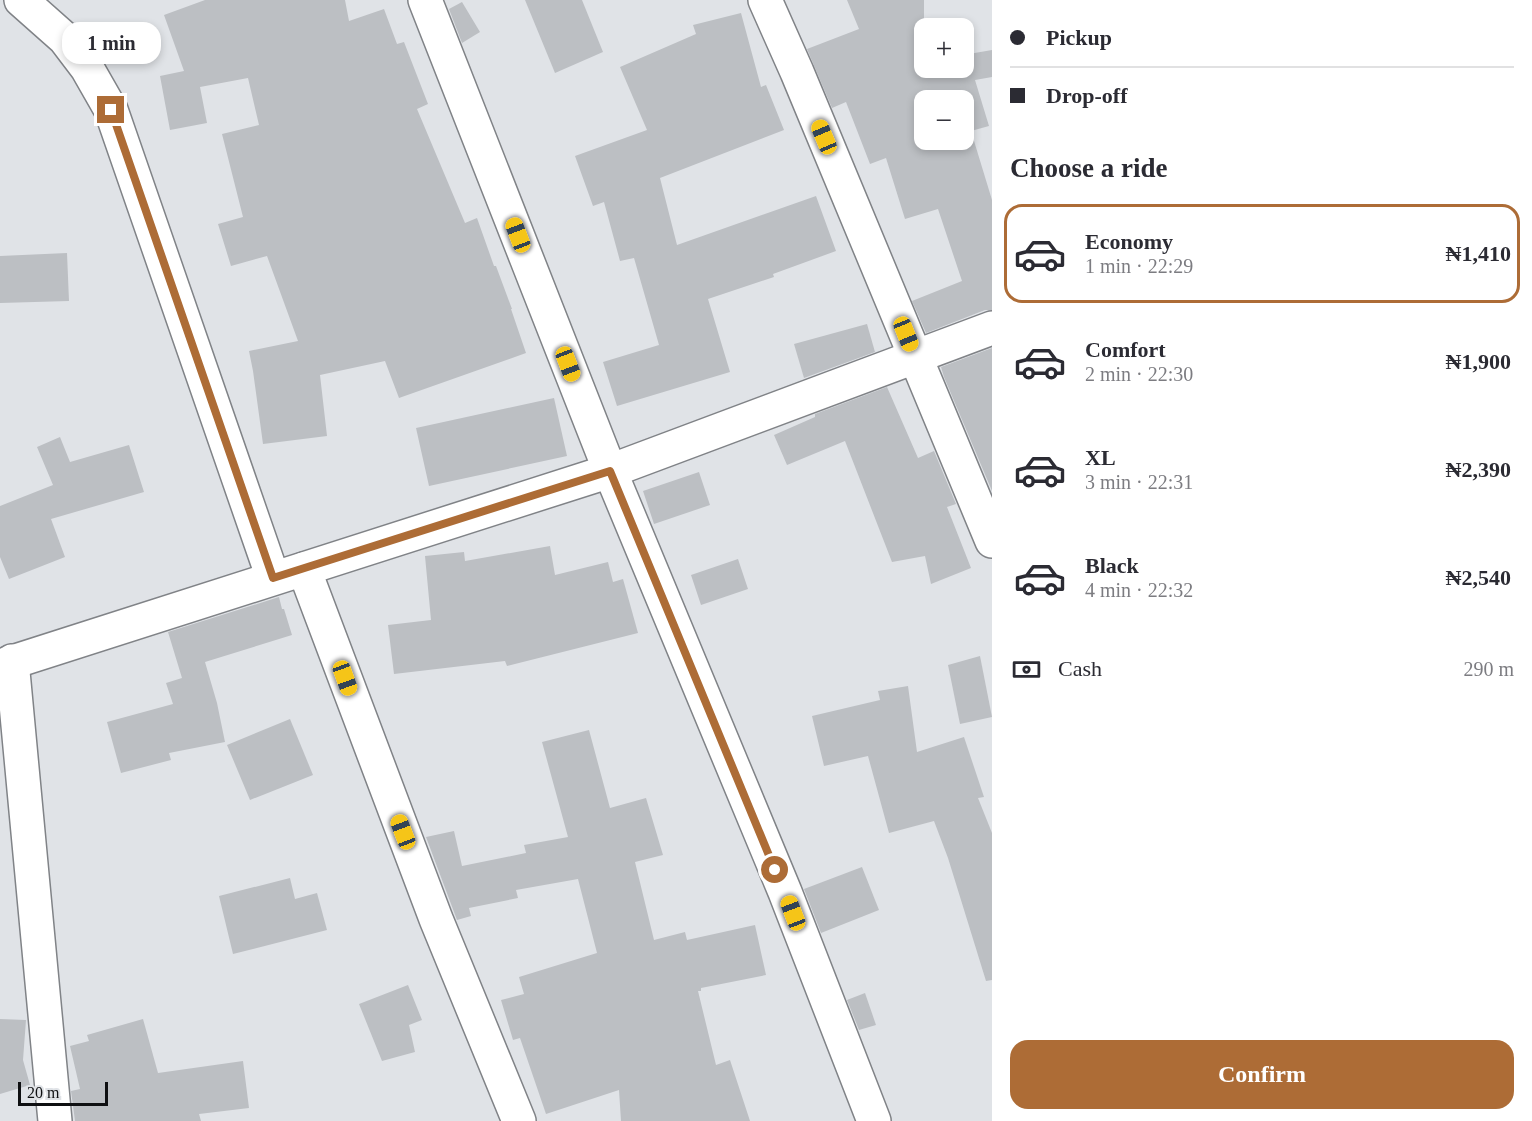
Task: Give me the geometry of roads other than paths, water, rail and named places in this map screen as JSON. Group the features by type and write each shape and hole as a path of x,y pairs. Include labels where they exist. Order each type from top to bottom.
{"street":[{"path":"21,0 65,39 87,68 111,110 273,578"},
{"path":"425,0 610,471 784,892 874,1121"},
{"path":"765,0 992,541"},
{"path":"55,1121 6,664 610,471 992,328"},
{"path":"304,569 436,919 519,1121"}]}
